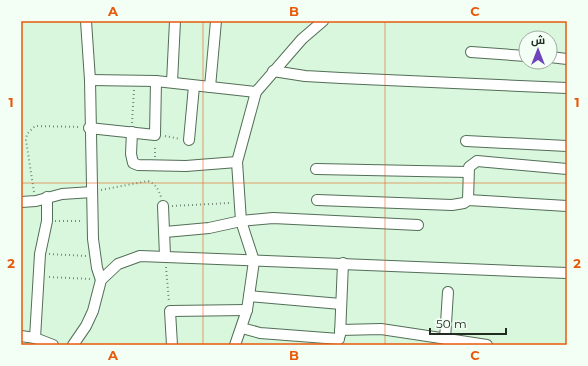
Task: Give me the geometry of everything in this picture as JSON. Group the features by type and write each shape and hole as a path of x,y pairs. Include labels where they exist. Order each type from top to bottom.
{"street":[{"path":"86,21 90,80 92,222 95,257 101,280"},
{"path":"172,82 175,21"},
{"path":"210,87 216,21"},
{"path":"235,345 247,310 254,260 241,221 236,162 256,92 272,71 323,21"},
{"path":"471,52 518,55"},
{"path":"272,71 305,76 567,88"},
{"path":"90,80 134,79 256,92"},
{"path":"90,128 155,135 156,81"},
{"path":"189,140 194,86"},
{"path":"132,132 132,163 138,165 155,166 236,162"},
{"path":"466,141 567,146"},
{"path":"468,200 469,167 477,162 567,170"},
{"path":"316,169 468,172"},
{"path":"21,202 36,201 62,194 92,192"},
{"path":"35,338 40,254 47,221 48,198"},
{"path":"317,200 452,205 464,203 468,200 567,206"},
{"path":"163,206 165,256"},
{"path":"165,232 209,228 241,221 290,217 418,225"},
{"path":"73,345 86,326 93,311 101,280 108,272 128,259 140,256 567,273"},
{"path":"339,338 343,263"},
{"path":"445,340 448,292"},
{"path":"249,296 341,304"},
{"path":"172,345 170,311 247,310"},
{"path":"242,328 260,333 339,338 381,329 445,340 487,345"},
{"path":"21,336 35,338 53,345"}],"path":[{"path":"132,132 134,79"},
{"path":"36,201 26,140 27,134 35,126 90,128"},
{"path":"155,166 155,135 189,140"},
{"path":"92,192 148,181 153,183 158,189 163,206 239,203"},
{"path":"47,221 92,222"},
{"path":"40,254 95,257"},
{"path":"165,256 170,311"},
{"path":"39,277 101,280"}]}
